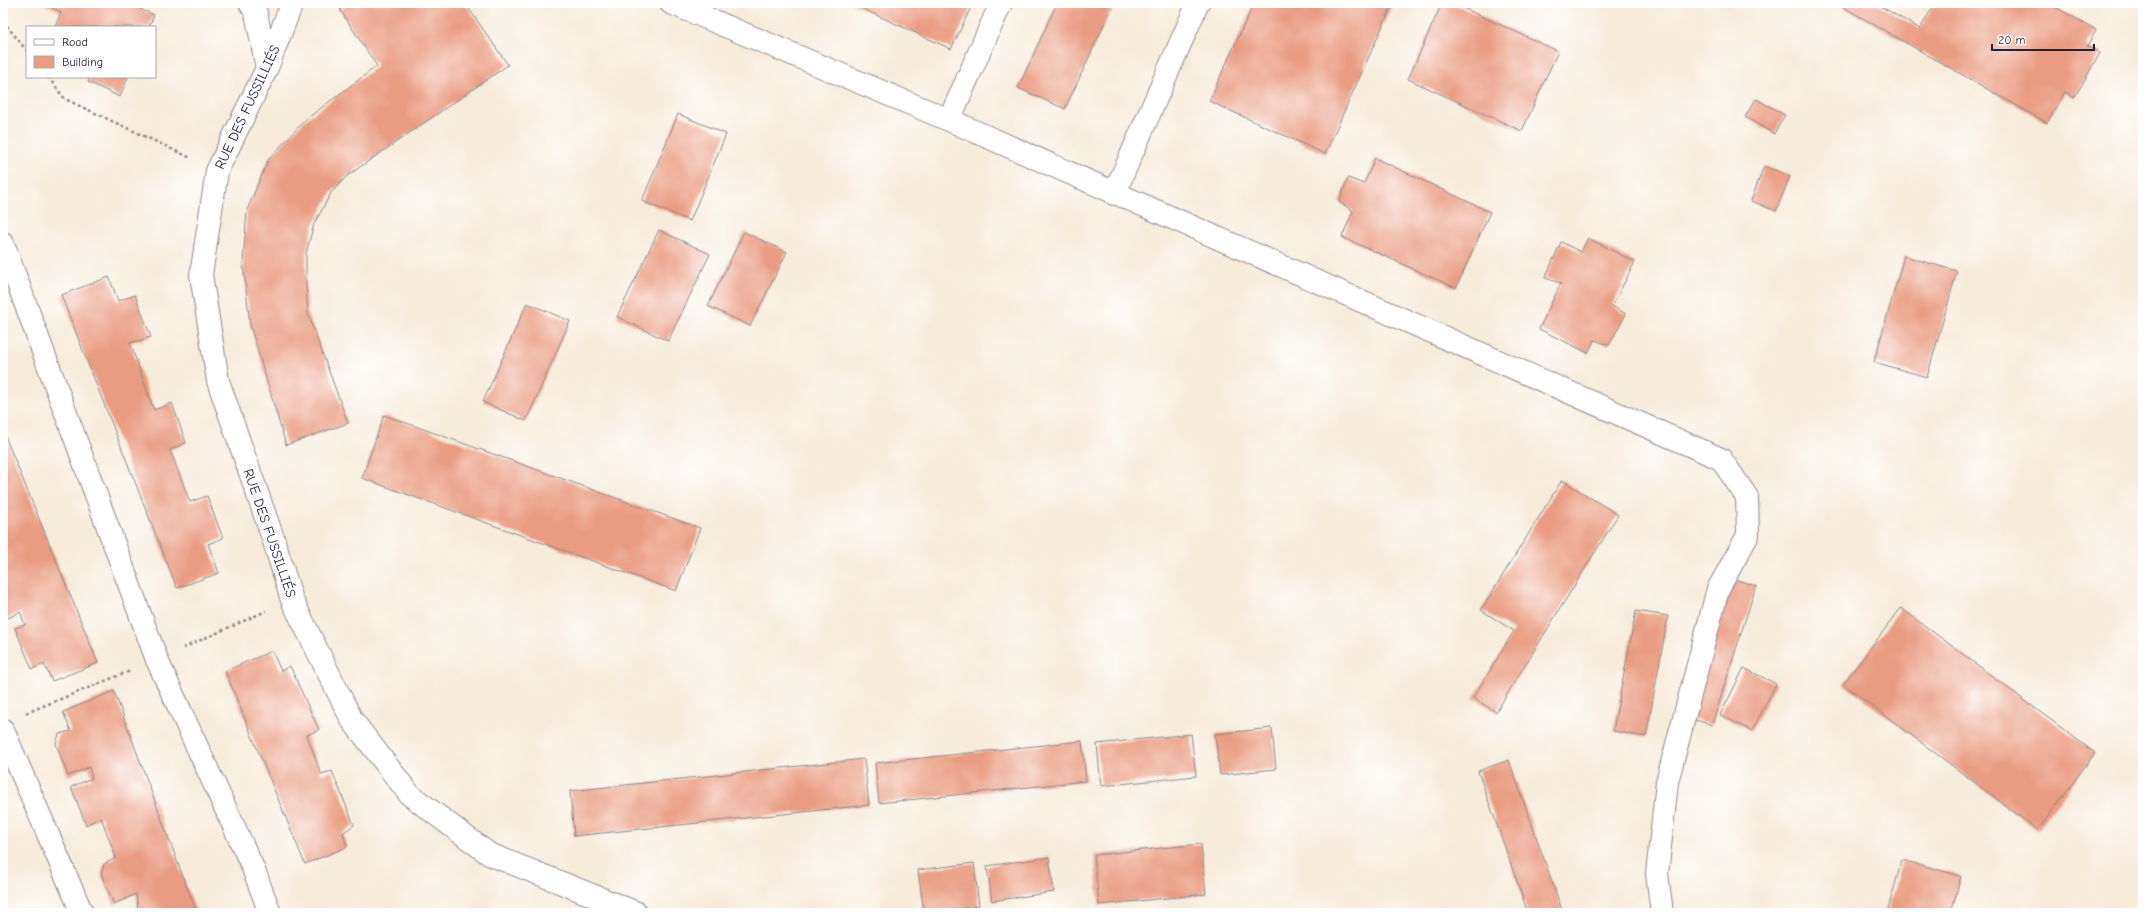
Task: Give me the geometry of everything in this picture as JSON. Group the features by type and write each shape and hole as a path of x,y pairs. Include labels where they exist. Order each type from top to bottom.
{"street":[{"path":"250,3 256,13 267,68"},
{"name":"RUE DES FUSSILLIÉS","path":"292,3 267,68 217,170 201,275 218,381 273,538 292,600 352,720 410,795 489,854 637,913"},
{"path":"671,3 949,120 1114,194 1721,459 1748,497 1748,535 1718,589 1667,782 1657,874 1662,913"},
{"path":"949,120 1001,3"},
{"path":"1114,194 1198,3"},
{"path":"3,243 157,660 253,868 270,913"},
{"path":"3,730 82,913"}],"path":[{"path":"3,21 26,50"},
{"path":"49,78 65,99 217,170"}],"building":[{"path":"42,3 125,3 154,15 149,26 55,26 61,12"},
{"path":"349,3 465,3 508,65 347,176 331,193 314,224 306,253 308,314 348,423 286,445 250,325 243,263 247,210 268,160 305,120 377,66 340,10"},
{"path":"850,3 973,3 951,49"},
{"path":"1057,3 1114,3 1065,109 1018,88"},
{"path":"1254,3 1393,3 1325,154 1209,101"},
{"path":"1442,3 1452,3 1558,51 1522,131 1408,79"},
{"path":"1836,3 1875,3 1920,29 1935,3 2048,3 2096,30 2087,46 2100,53 2074,98 2065,92 2047,123"},
{"path":"90,78 128,78 120,97 88,82"},
{"path":"1756,99 1785,115 1774,134 1745,117"},
{"path":"678,114 726,134 690,221 642,201"},
{"path":"1375,158 1490,212 1456,288 1342,237 1353,211 1339,202 1348,178 1364,184"},
{"path":"1764,166 1790,176 1776,211 1751,201"},
{"path":"659,230 710,254 668,341 617,317"},
{"path":"744,232 787,252 750,326 708,306"},
{"path":"1588,238 1635,262 1612,306 1626,314 1609,345 1594,340 1588,353 1539,329 1561,283 1545,278 1561,242 1581,252"},
{"path":"1904,256 1957,271 1927,377 1874,362"},
{"path":"109,277 118,301 135,295 151,337 130,343 154,410 172,403 186,443 170,450 190,502 207,496 223,538 208,544 219,573 177,588 61,295"},
{"path":"527,303 570,321 526,421 483,402"},
{"path":"384,415 700,528 676,591 362,478"},
{"path":"3,431 98,663 52,681 44,664 32,669 15,628 25,625 20,612 8,618 3,616"},
{"path":"1562,480 1618,515 1496,712 1473,698 1514,631 1481,610"},
{"path":"1721,575 1756,586 1712,725 1676,714"},
{"path":"1901,608 2095,753 2038,830 1843,684"},
{"path":"1636,611 1668,616 1646,737 1613,731"},
{"path":"272,651 281,671 290,666 319,730 307,735 321,774 332,771 354,825 343,833 347,847 305,864 225,671"},
{"path":"1744,668 1776,684 1752,731 1720,715"},
{"path":"114,691 197,913 128,913 138,909 136,894 114,904 101,874 104,864 116,858 101,817 86,825 71,787 92,778 89,767 68,776 56,744 59,734 71,731 63,712"},
{"path":"1272,728 1276,769 1220,775 1215,734"},
{"path":"1191,734 1196,776 1101,786 1097,744"},
{"path":"1082,741 1086,781 879,803 875,763"},
{"path":"864,759 869,805 574,836 570,791"},
{"path":"1509,760 1563,913 1528,913 1478,771"},
{"path":"1201,844 1206,894 1099,905 1094,855"},
{"path":"1049,857 1054,892 992,901 987,866"},
{"path":"1902,860 1961,876 1951,913 1903,913 1888,909"},
{"path":"974,863 979,906 924,913 918,870"}]}
